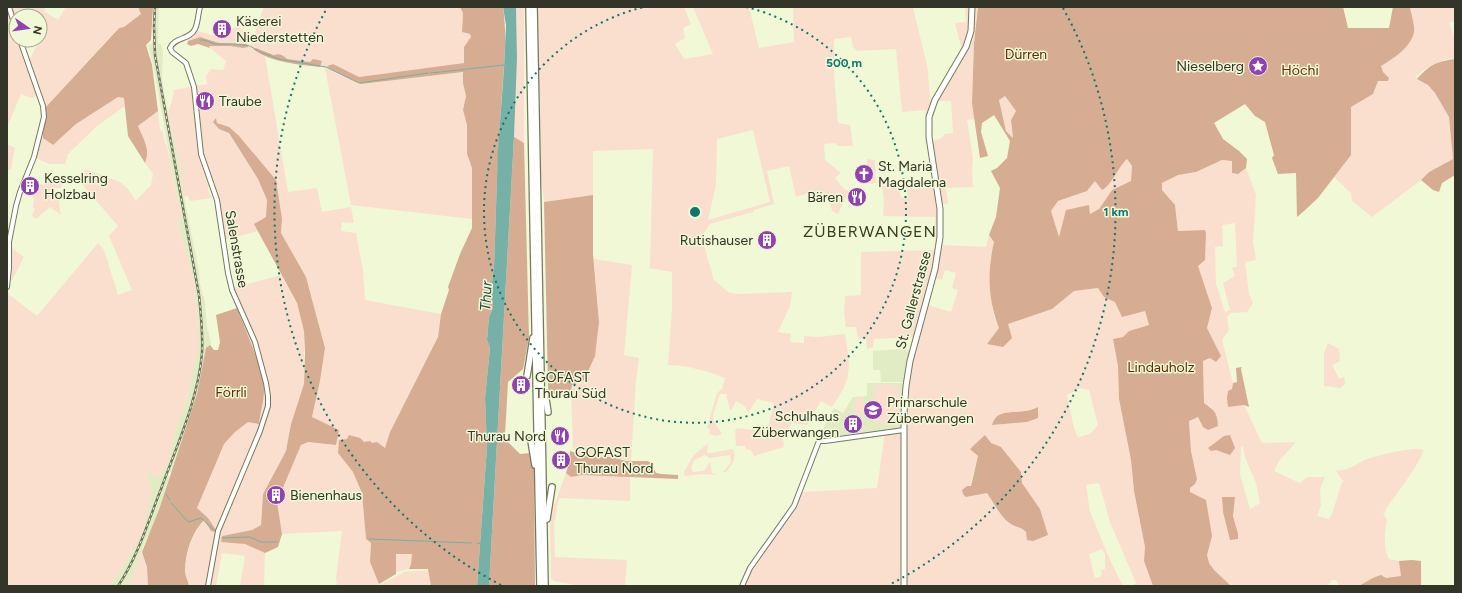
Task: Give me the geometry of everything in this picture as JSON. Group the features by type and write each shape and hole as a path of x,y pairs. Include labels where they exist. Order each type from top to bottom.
{"highway":[{"path":"529,7 539,498 543,577 545,586"},
{"path":"534,7 545,549"},
{"path":"526,376 532,342 535,305"},
{"path":"541,353 548,412"},
{"path":"531,441 539,498"},
{"path":"540,586 543,577 547,519 552,487"}],"main road":[{"name":"St. Gallerstrasse","path":"904,586 905,396 915,337 935,270 940,237 940,209 929,137 929,117 935,100 966,47 971,31 972,7"}],"street":[{"name":"Salenstrasse","path":"200,7 195,30 189,36 172,43 170,48 172,52 186,63 194,87 201,154 217,200 232,290 255,342 268,396 268,406 260,431 218,531 208,586"},
{"path":"7,287 9,242 16,206 34,157 44,117 43,106 23,48"},
{"path":"742,586 750,568 794,506 819,440 825,441 904,430"}],"shaded area":[{"path":"7,7 44,7 8,8 8,48 24,48 29,61 36,48 48,48 48,14 58,20 66,7 138,7 141,14 124,27 118,28 45,108 39,95 31,98 21,94 7,127"},
{"path":"153,7 159,7 158,43 161,44 163,52 162,76 164,93 180,167 184,197 199,271 200,284 205,302 207,327 211,342 205,378 172,472 169,472 168,475 170,478 154,527 145,541 137,566 128,586 110,586 131,554 148,470 169,460 172,442 188,395 198,327 194,281 179,227 179,219 182,218 176,193 154,69 148,46 153,40"},
{"path":"264,7 460,7 463,13 462,32 470,34 471,38 464,47 464,63 359,77 333,64 327,66 330,69 361,84 464,72 463,83 466,96 463,110 467,125 467,154 472,168 472,219 351,205 325,68 320,67 322,61 310,62 287,59 257,48 259,53 265,56 288,192 317,188 322,212 351,207 354,223 342,222 341,231 356,233 363,271 365,300 441,314 438,337 390,432 385,449 363,442 340,440 338,453 353,472 362,493 366,539 371,543 370,562 380,585 404,572 429,570 431,586 337,586 336,578 342,531 282,534 277,502 301,445 308,442 336,445 312,417 325,348 306,277 281,233 282,219 229,127 217,123 216,118 214,122 219,129 229,133 258,179 267,200 266,217 255,224 258,231 224,240 233,288 281,275 297,303 304,331 304,384 291,424 286,451 263,494 261,525 252,530 222,536 221,541 245,544 265,553 264,586 240,586 245,556 222,553 216,586 189,586 186,576 185,564 188,550 193,537 204,520 211,531 208,518 197,508 224,444 235,432 248,422 264,392 259,367 237,308 228,273 219,213 211,183 208,189 212,198 190,201 188,196 184,197 180,167 168,113 174,90 207,84 206,76 211,69 223,70 226,61 209,46 230,46 243,48 234,43 219,43 200,37 188,41 189,36 195,30 222,38 228,35 233,28 239,27 243,31 250,47"},
{"path":"516,7 524,7 524,143 514,138 517,59"},
{"path":"537,7 684,7 691,24 683,28 685,38 675,44 684,59 713,54 693,7 749,7 759,48 794,42 793,7 913,7 928,70 930,99 933,103 963,54 955,23 966,22 965,7 978,7 974,43 972,103 975,119 967,120 973,159 973,187 946,188 948,204 943,204 942,245 986,247 989,235 994,242 990,260 993,313 999,328 987,344 1008,324 1052,309 1074,291 1098,288 1113,301 1145,311 1149,325 1129,331 1123,337 1113,339 1118,366 1119,399 1131,460 1134,491 1145,547 1144,561 1153,586 1132,586 1136,583 1110,522 1099,483 1086,485 1090,512 1123,586 742,586 750,568 788,516 800,491 877,488 885,433 902,431 915,337 874,339 873,347 867,349 866,338 858,339 856,327 846,327 844,313 845,296 861,295 861,252 935,250 935,217 883,216 884,202 882,186 899,185 901,198 908,197 906,184 936,179 925,110 902,112 896,49 857,51 853,47 851,37 834,39 834,73 838,123 850,125 853,146 837,146 836,143 824,144 825,160 841,173 835,178 844,189 849,191 838,214 832,211 828,199 823,193 812,192 796,197 789,166 767,171 774,204 754,210 753,212 710,224 702,239 714,280 728,292 736,294 792,292 790,306 778,332 791,334 790,342 804,343 804,336 818,337 845,334 849,370 842,392 832,407 821,401 807,425 792,423 783,438 784,447 754,456 751,450 746,449 745,446 736,446 735,431 737,428 767,432 774,403 757,399 748,413 745,406 736,401 730,410 726,394 720,394 713,415 713,420 722,434 717,436 709,434 710,429 707,428 717,393 722,389 725,378 697,369 668,365 672,307 672,272 649,268 653,149 593,151 593,195 544,202 541,174","holes":["936,101 951,101 953,133 944,134 938,140 932,141 932,114","753,130 770,202 708,220 716,185 717,139","945,270 956,273 952,288 958,290 951,312 928,305 935,278 942,280","1080,388 1089,390 1098,425 1090,434 1078,437 1074,428 1067,395","1038,407 1027,422 992,425 999,415 1026,411","991,443 1001,447 1021,472 1022,483 1040,509 1026,532 1007,521 987,493 966,497 967,486 970,486 978,456","1102,549 1105,554 1105,569 1101,570 1102,574 1100,577 1095,578 1089,554"]},
{"path":"1410,7 1455,7 1455,21 1449,23 1455,39 1455,58 1434,64 1415,77 1428,85 1435,93 1449,117 1453,159 1429,172 1421,180 1372,217 1352,201 1351,193 1334,177 1351,155 1351,107 1373,94 1378,81 1389,78 1383,72 1381,66 1405,48 1412,37 1414,26"},
{"path":"1005,96 1016,111 1011,120 1013,138 1006,131 999,99"},
{"path":"118,97 124,98 125,106 97,126 68,154 65,164 49,164 34,157 41,130 43,130 43,138 53,145 76,124"},
{"path":"158,111 160,130 163,131 165,144 167,146 182,218 179,219 179,227 194,281 198,327 198,348 188,395 172,442 169,460 160,477 154,476 148,471 147,478 152,492 143,531 131,554 110,586 7,586 7,293 37,316 98,243 104,250 118,295 132,290 109,236 118,226 82,184 85,169 120,182 128,189 136,201 151,185 153,174 145,163 147,158 147,149 138,126"},
{"path":"7,144 15,148 11,169 7,170"},
{"path":"1126,158 1132,166 1131,181 1112,190 1099,209 1090,214 1089,206 1059,238 1051,211 1058,201 1087,191 1095,181 1117,171"},
{"path":"867,159 875,160 876,183 868,184"},
{"path":"1222,160 1232,161 1232,173 1241,172 1246,168 1256,195 1253,241 1256,260 1245,262 1249,294 1253,303 1247,312 1231,313 1227,317 1229,330 1222,340 1233,383 1229,407 1244,405 1262,443 1296,442 1279,461 1274,471 1300,483 1307,477 1325,477 1320,489 1321,505 1317,516 1329,519 1342,482 1345,482 1336,471 1350,468 1364,460 1386,454 1412,449 1423,450 1418,462 1386,509 1385,513 1382,510 1387,520 1385,533 1386,552 1389,559 1399,561 1402,576 1386,578 1381,575 1357,586 1339,586 1336,580 1332,580 1328,586 1231,586 1209,564 1207,553 1212,536 1190,492 1190,488 1197,479 1191,451 1189,420 1198,417 1203,427 1212,408 1204,403 1203,361 1221,356 1207,328 1212,308 1198,266 1205,230 1178,231 1175,205 1162,190 1162,183 1178,175 1196,172","holes":["1235,223 1237,266 1232,268 1235,276 1223,283 1230,310 1225,312 1216,284 1215,247 1223,246 1222,225","1243,446 1245,457 1256,483 1260,503 1250,509 1240,475 1241,447","1222,497 1235,497 1230,539 1223,512"]},
{"path":"52,178 62,182 61,188 54,188 53,196 60,196 59,203 61,215 50,207 36,219 32,216 35,209 33,207 33,196 40,184 43,185"},
{"path":"9,246 24,257 12,280 9,281"},
{"path":"594,259 632,265 624,355 639,358 636,381 631,461 610,457 586,457 576,452 573,448 571,388 599,322"},
{"path":"1328,343 1339,349 1340,361 1332,365 1339,379 1344,377 1345,383 1341,388 1324,386 1324,354"},
{"path":"903,349 912,351 906,382 881,382 880,370 873,370 873,351"},
{"name":"Primarschule Züberwangen","path":"867,383 903,383 901,427 899,429 881,432 824,437 822,435 825,424 834,408 843,413 853,397 867,396"},
{"path":"874,385 899,385 899,423 874,423"},
{"path":"863,397 864,413 855,413 855,398"},
{"path":"708,443 707,453 733,449 734,458 730,467 726,472 723,472 731,462 730,455 710,458 705,455 694,460 691,468 693,472 704,471 710,462 712,473 718,475 703,474 685,476 684,472 693,456"},
{"path":"566,473 571,477 582,475 630,476 630,501 559,498 554,524 555,557 627,560 625,586 580,586 554,581 551,578 550,525 553,509"},
{"path":"142,552 147,567 148,586 128,586"},
{"path":"396,554 412,554 409,569 396,572"}],"green space":[{"path":"138,7 153,7 151,40 146,45 152,65 158,111 138,126 147,149 147,158 145,163 128,136 124,98 118,97 76,124 53,145 43,138 43,130 41,130 45,108 119,28 124,27 141,14"},
{"path":"460,7 503,7 505,32 494,267 491,289 493,308 489,317 487,340 490,348 485,398 487,447 477,586 431,586 428,569 409,569 412,554 396,554 396,574 379,584 370,562 371,543 366,539 362,493 353,472 338,453 339,440 347,439 349,435 360,438 364,442 377,442 385,448 390,432 438,337 441,314 449,290 448,287 460,254 472,228 472,168 467,154 467,125 463,110 466,96 463,83 463,72 361,84 330,69 327,66 333,64 359,77 464,63 464,47 471,37 470,34 462,32 463,13"},
{"path":"978,7 1343,7 1348,28 1389,28 1393,7 1410,7 1414,29 1412,38 1405,48 1381,66 1383,72 1389,78 1388,81 1378,81 1373,94 1351,107 1351,155 1318,198 1297,217 1296,173 1278,174 1272,158 1274,155 1265,122 1255,116 1245,104 1214,123 1223,139 1247,159 1246,168 1238,174 1232,173 1232,161 1222,160 1196,172 1178,175 1162,183 1162,190 1175,205 1178,231 1205,230 1206,233 1205,260 1198,266 1212,308 1207,328 1221,356 1216,362 1210,358 1203,361 1204,403 1215,412 1218,426 1208,430 1203,427 1198,417 1189,421 1191,451 1197,479 1195,484 1190,488 1190,492 1206,500 1212,536 1207,555 1209,563 1214,570 1231,586 1153,586 1144,561 1145,547 1134,491 1131,460 1119,399 1118,366 1113,339 1123,337 1129,331 1149,325 1145,311 1122,317 1115,302 1104,297 1098,288 1074,291 1052,309 1008,324 1012,338 1003,347 987,344 999,328 995,317 991,296 990,264 994,242 989,235 996,217 1000,188 991,171 997,168 1007,158 1010,141 994,115 982,123 981,132 988,156 980,158 972,103 974,43","holes":["1005,96 1016,111 1011,120 1013,138 1006,131 999,100","1127,159 1132,166 1131,181 1112,190 1099,209 1090,214 1089,205 1066,210 1059,237 1051,211 1058,201 1087,191 1095,181 1102,190 1106,188"]},
{"path":"200,37 219,43 247,44 248,47 209,46 210,48 198,44 191,46 187,44 188,41"},
{"path":"256,48 274,55 278,54 284,56 287,59 310,62 313,59 322,61 320,67 294,64 276,60 260,54 253,49"},
{"path":"1455,59 1455,175 1442,183 1439,192 1433,190 1421,180 1429,172 1453,159 1449,117 1435,93 1428,85 1417,79 1434,64"},
{"path":"216,118 217,123 229,127 239,136 276,180 282,219 281,233 306,277 325,348 312,417 339,430 336,445 308,442 301,445 277,502 282,534 278,547 265,553 245,544 221,542 222,536 252,530 261,525 263,494 286,451 291,424 304,384 304,331 297,303 254,224 266,217 267,200 258,179 229,133 219,129 213,122"},
{"path":"514,137 524,143 529,338 523,369 508,382 505,435 508,442 520,454 531,453 534,466 535,586 489,586"},
{"path":"593,195 593,254 599,322 595,356 584,380 572,385 571,391 555,394 549,392 548,387 544,202"},
{"name":"Förrli","path":"237,308 257,360 263,381 264,394 259,424 248,422 235,432 224,444 197,508 208,518 216,530 215,532 211,531 204,520 196,530 190,543 185,564 185,573 189,586 148,586 147,567 142,552 160,507 197,394 206,348 210,345 214,350 218,350 220,342 216,315"},
{"path":"1242,367 1241,369 1249,407 1244,405 1228,407 1228,391 1232,389 1233,383 1237,382 1236,368"},
{"path":"1038,407 1038,418 1027,422 992,425 995,418 999,415"},
{"path":"985,435 991,443 1001,447 1021,472 1022,483 1040,509 1048,535 1033,541 1027,540 1026,532 1011,524 1004,518 987,493 966,497 963,494 962,490 967,486 971,486 978,456 970,449"},
{"path":"1230,435 1235,448 1230,455 1216,450 1211,451 1208,448 1224,436"},
{"path":"570,451 590,457 611,457 626,461 647,461 650,462 656,473 678,475 678,479 582,475 571,477 566,473"},
{"path":"1222,497 1235,497 1233,516 1238,539 1230,540 1223,512"},
{"path":"1399,561 1421,561 1421,586 1358,586 1381,575 1386,578 1401,576"}],"water":[{"path":"503,7 516,7 517,59 514,137 489,586 477,586 487,447 485,398 490,348 487,340 489,317 493,308 491,289 494,267 498,149 506,25"}],"waterway":[{"path":"200,40 215,44 250,46 260,52 279,59 326,67 359,83 428,73"},
{"path":"431,73 504,65"},
{"path":"166,494 170,500"},
{"path":"171,503 188,522 201,518 214,530"},
{"path":"222,538 250,537 261,542 277,542"},
{"path":"369,539 471,543"},
{"path":"477,543 482,544"}],"railway":[{"path":"118,586 125,575 142,539 180,439 196,388 202,353 199,295 155,55 155,7"}],"place":[{"name":"Käserei Niederstetten","path":"222,29"},
{"name":"Nieselberg","path":"1258,66"},
{"name":"Traube","path":"205,101"},
{"name":"St. Maria Magdalena","path":"864,174"},
{"name":"Kesselring Holzbau","path":"30,186"},
{"name":"Bären","path":"857,197"},
{"name":"Rutishauser","path":"767,240"},
{"name":"GOFAST Thurau Süd","path":"521,385"},
{"name":"Primarschule Züberwangen","path":"873,410"},
{"name":"Schulhaus Züberwangen","path":"853,424"},
{"name":"Thurau Nord","path":"560,436"},
{"name":"GOFAST Thurau Nord","path":"561,460"},
{"name":"Bienenhaus","path":"276,495"}],"district":[{"name":"ZÜBERWANGEN","path":"870,231"}],"park label":[{"name":"Dürren","path":"1026,54"},
{"name":"Höchi","path":"1300,70"},
{"name":"Lindauholz","path":"1161,367"}],"water label":[{"name":"Thur","path":"486,296"}]}
